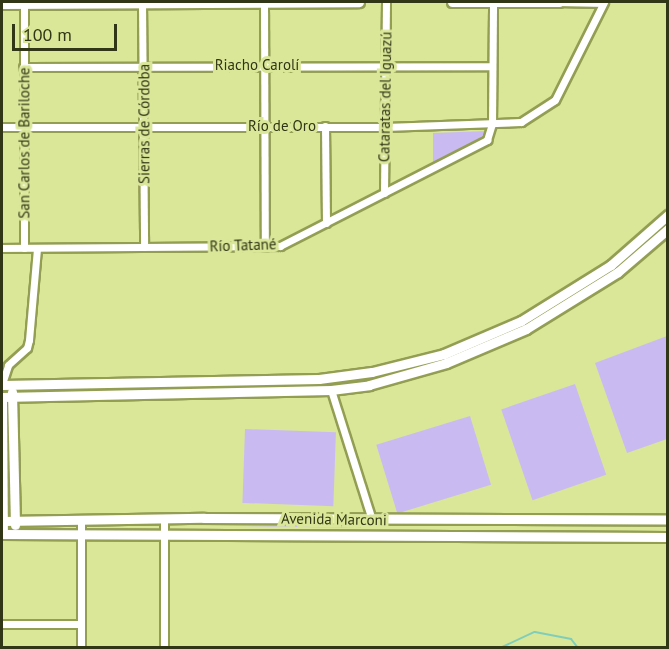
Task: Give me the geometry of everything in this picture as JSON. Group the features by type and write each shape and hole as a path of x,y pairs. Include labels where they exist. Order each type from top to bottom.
{"street":[{"path":"264,2 265,247"},
{"path":"2,4 359,2"},
{"name":"Cataratas del Iguazú","path":"384,193 386,2"},
{"path":"452,2 603,2"},
{"path":"492,124 493,2"},
{"name":"Río de Oro","path":"2,127 385,127 521,122 555,100 603,2"},
{"name":"San Carlos de Bariloche","path":"24,3 22,127 24,248"},
{"name":"Sierras de Córdoba","path":"142,3 144,247"},
{"name":"Riacho Carolí","path":"24,67 386,64 491,66"},
{"name":"Río Tatané","path":"2,248 280,246 487,140 492,133 492,124"},
{"path":"325,126 326,223"},
{"path":"37,248 27,348 8,365 2,385 320,379 372,372 444,354 521,321 568,295 611,265 668,214"},
{"path":"2,533 2,399 12,396 330,390 406,376 526,329 618,272 668,229"},
{"path":"12,384 15,534"},
{"path":"330,390 372,519 372,534"},
{"path":"164,519 164,648"},
{"name":"Avenida Marconi","path":"2,522 164,519 668,520"},
{"path":"646,519 647,536"},
{"path":"81,520 81,648"},
{"name":"Avenida Marconi","path":"2,533 164,532 668,537"},
{"path":"2,624 81,624"}],"shaded area":[{"path":"487,131 477,141 433,163 433,133"},
{"path":"667,336 667,439 627,453 595,363"},
{"path":"575,384 606,475 533,500 501,409"},
{"path":"470,416 491,485 397,514 376,445"},
{"path":"245,429 336,432 333,506 242,503"},
{"path":"174,525 361,526 361,528"}],"waterway":[{"path":"500,648 535,632 571,639 578,648"}]}
